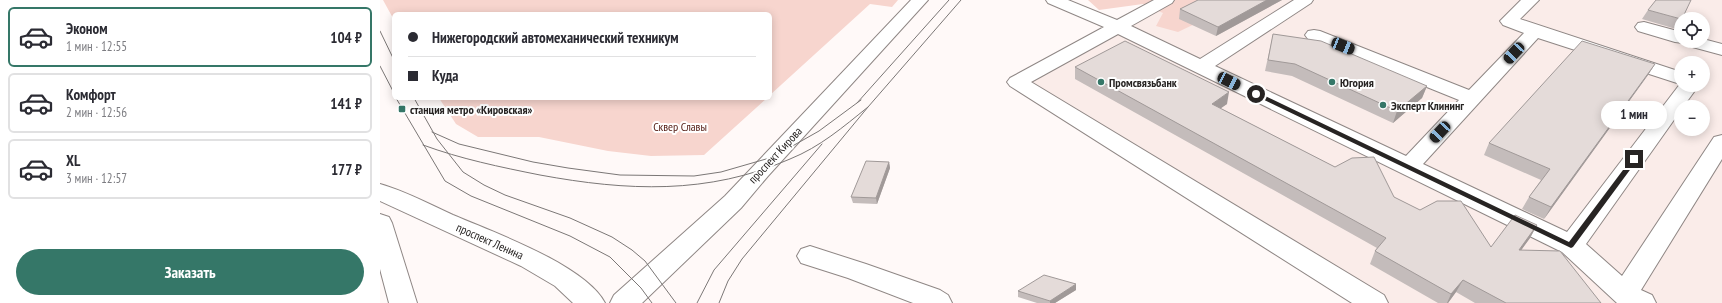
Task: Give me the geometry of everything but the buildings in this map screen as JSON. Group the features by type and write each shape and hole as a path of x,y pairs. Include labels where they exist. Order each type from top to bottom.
{"street":[{"name":"проспект Кирова","path":"624,303 733,202 760,171 920,0"},
{"path":"1054,0 1118,27 1571,246 1633,298 1722,142"},
{"path":"1166,0 1017,82 1374,303"},
{"path":"1202,67 1305,0"},
{"path":"1531,0 1509,21 1535,31 1674,76"},
{"path":"1644,27 1674,36"},
{"path":"1408,167 1535,31"},
{"path":"1314,34 1472,98"},
{"path":"1710,46 1722,50"},
{"path":"1571,246 1684,92"},
{"name":"проспект Ленина","path":"380,192 530,259 564,279 591,303"},
{"path":"380,223 403,303"},
{"path":"810,256 864,273 930,298 938,303"}],"shaded area":[{"path":"1166,0 1722,0 1722,303 1374,303 1017,82"}],"green space":[{"path":"383,0 898,0 892,7 870,4 772,93 772,12 392,12 392,16"},
{"path":"1088,0 1205,0 1201,21 1178,32 1156,26 1163,13 1143,4 1099,10"},
{"name":"Сквер Славы","path":"440,100 765,100 704,155 651,156 608,151 539,137 478,137 456,124"}],"tram line":[{"path":"857,103 949,0"},
{"path":"868,107 961,0"},
{"path":"380,31 392,56"},
{"path":"380,66 392,89"},
{"path":"397,100 424,145"},
{"path":"415,100 433,133"},
{"path":"857,103 861,100"},
{"path":"433,133 459,144 533,162 568,168 620,175 694,176 721,172 773,157 819,131 857,103"},
{"path":"448,153 510,169 572,180 636,186 698,184 729,179 759,171 790,159 811,149 831,136 868,107"},
{"path":"719,303 728,281 742,259 868,107"},
{"path":"433,133 448,153"},
{"path":"697,303 714,270 822,144"},
{"path":"424,145 448,153"},
{"path":"424,145 445,181 471,196 570,236 610,257 641,288 652,303"},
{"path":"448,153 463,172 484,185 505,195 570,218 612,237 632,250 645,261 676,303"}],"place":[{"name":"Промсвязьбанк","path":"1101,82"},
{"name":"Югория","path":"1332,82"},
{"name":"Эксперт Клининг","path":"1383,105"},
{"name":"станция метро «Кировская»","path":"402,109"}],"route":[{"path":"1256,94 1571,246 1634,159"}]}
